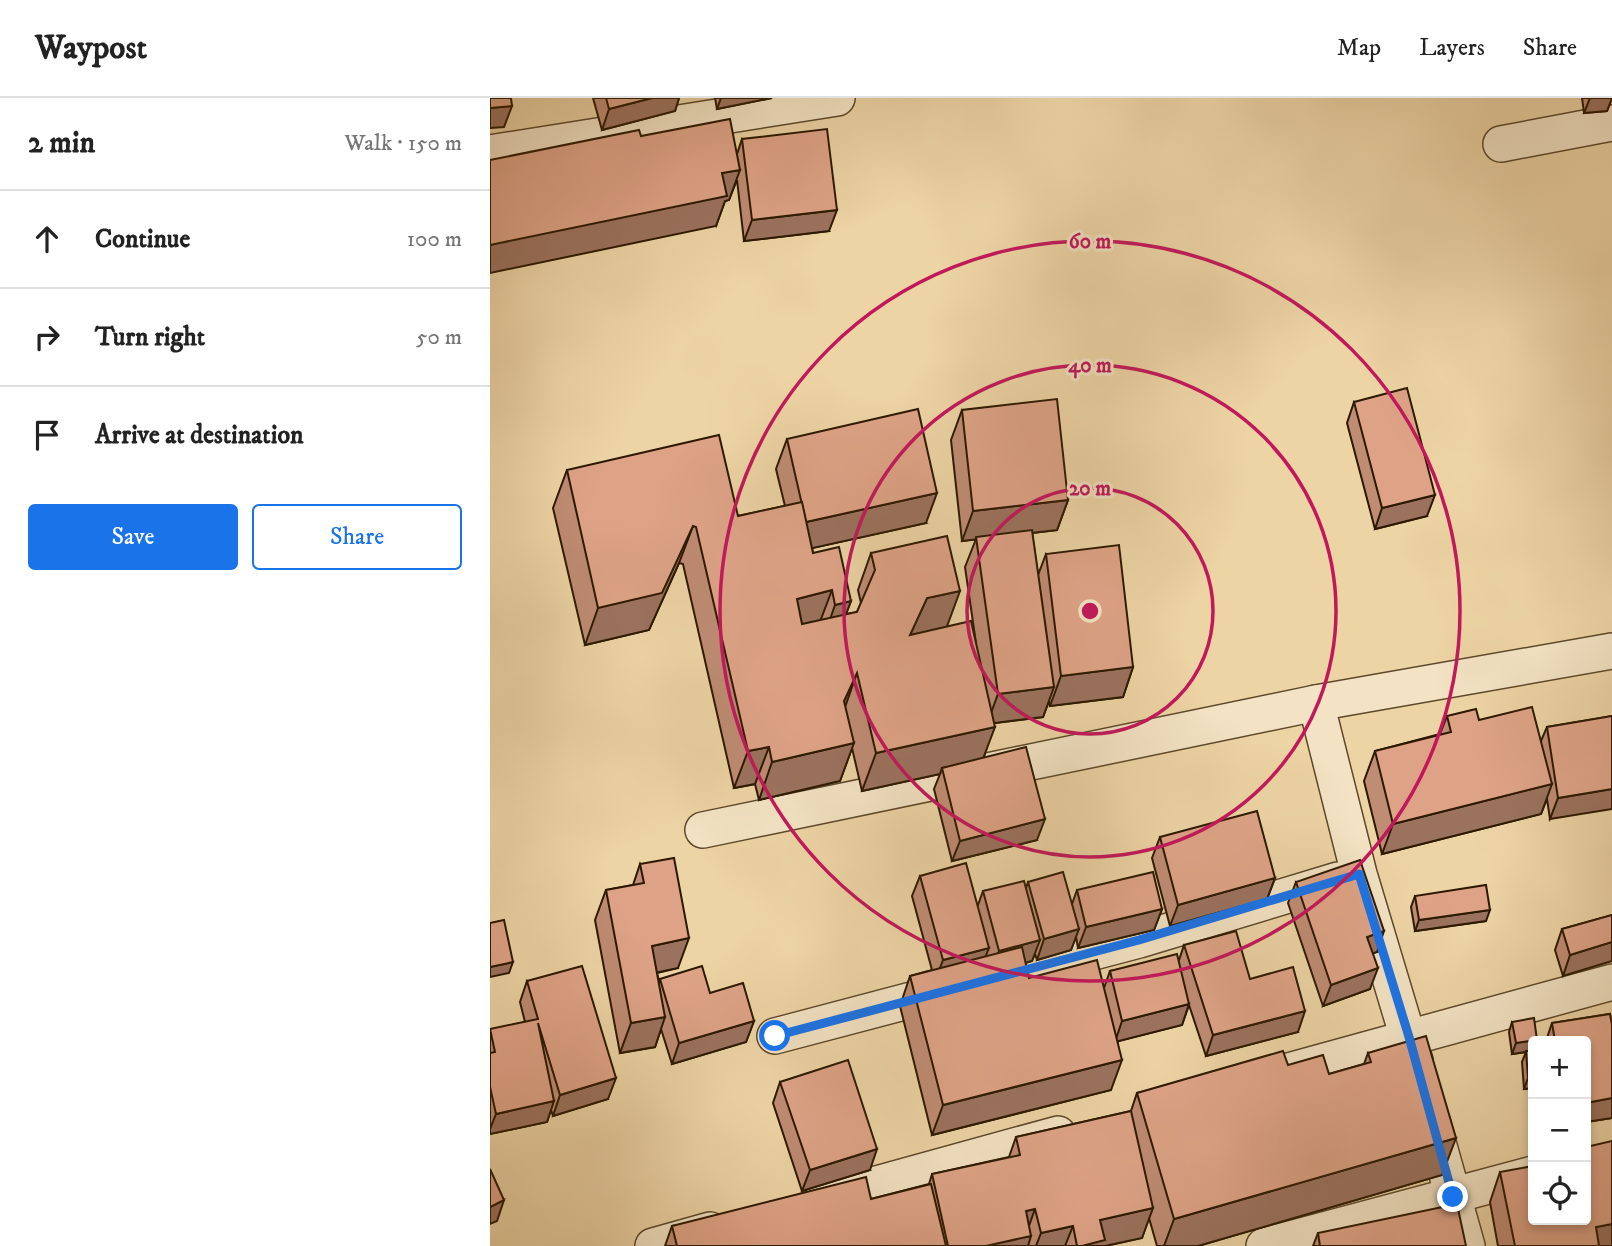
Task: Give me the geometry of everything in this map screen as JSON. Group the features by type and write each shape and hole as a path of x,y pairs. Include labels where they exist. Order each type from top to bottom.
{"street":[{"path":"490,153 828,99"},
{"path":"1501,145 1612,123"},
{"path":"704,830 1315,703 1612,651"},
{"path":"1315,703 1359,874 1409,1037 1467,1246"},
{"path":"775,1036 1139,940 1359,874"},
{"path":"1250,1081 1612,982"},
{"path":"786,1209 1091,1125"},
{"path":"1264,1246 1528,1175"},
{"path":"653,1246 746,1220"}],"building":[{"path":"490,98 511,98 512,106 490,108"},
{"path":"606,98 652,98 609,109"},
{"path":"730,119 740,170 722,173 727,196 490,245 490,160 639,130 641,136"},
{"path":"827,129 837,210 752,220 742,139"},
{"path":"1407,388 1435,495 1382,508 1354,402"},
{"path":"1057,399 1068,500 973,511 962,410"},
{"path":"918,409 937,493 806,522 787,439"},
{"path":"719,435 738,516 802,502 813,553 839,547 851,601 835,605 832,590 797,599 802,624 857,612 875,570 871,553 947,536 960,591 927,598 910,635 971,621 995,727 876,753 857,673 844,701 854,743 772,762 769,747 748,751 696,527 693,526 662,593 598,608 567,470"},
{"path":"1032,530 1054,687 998,694 976,537"},
{"path":"1119,545 1133,667 1061,676 1046,554"},
{"path":"1532,707 1552,784 1393,824 1375,751 1451,732 1447,716 1476,709 1479,720"},
{"path":"1612,716 1612,789 1558,798 1547,727"},
{"path":"1026,747 1045,819 960,841 942,768"},
{"path":"1257,811 1275,878 1178,905 1160,837"},
{"path":"674,858 689,938 652,946 665,1017 631,1023 606,890 644,883 640,864"},
{"path":"1360,860 1384,931 1367,937 1378,968 1331,985 1296,882"},
{"path":"966,863 989,948 943,960 920,876"},
{"path":"1063,872 1079,929 1044,939 1028,882"},
{"path":"1153,872 1162,909 1086,927 1077,890"},
{"path":"1024,881 1040,940 999,951 983,891"},
{"path":"1486,885 1490,910 1419,920 1415,896"},
{"path":"1612,915 1612,942 1570,955 1562,929"},
{"path":"504,920 513,962 490,967 490,923"},
{"path":"1236,931 1250,979 1293,967 1305,1011 1213,1035 1184,945"},
{"path":"1022,947 1029,978 1097,960 1122,1060 943,1105 910,976"},
{"path":"1177,954 1189,1004 1122,1021 1110,971"},
{"path":"582,966 616,1078 560,1095 538,1023 554,1101 496,1114 490,1087 490,1053 495,1052 490,1029 538,1019 527,981"},
{"path":"702,966 710,993 743,983 754,1021 679,1043 660,979"},
{"path":"1610,1014 1612,1098 1591,1102 1591,1036 1554,1036 1552,1023"},
{"path":"1534,1018 1536,1036 1528,1036 1528,1041 1516,1043 1512,1022"},
{"path":"1426,1036 1456,1138 1174,1219 1137,1093 1283,1051 1288,1065 1323,1055 1329,1074 1371,1062 1368,1053"},
{"path":"848,1060 877,1149 810,1170 780,1082"},
{"path":"1131,1111 1153,1208 1100,1220 1105,1240 1082,1246 1077,1246 1073,1226 1041,1233 1035,1209 1026,1211 1031,1236 986,1246 948,1246 932,1174 1020,1155 1016,1137"},
{"path":"1612,1141 1612,1224 1596,1227 1599,1246 1515,1246 1500,1172 1528,1167 1528,1225 1591,1225 1591,1146"},
{"path":"490,1169 504,1200 490,1207"},
{"path":"866,1177 871,1199 931,1184 946,1246 677,1246 672,1226"},
{"path":"1457,1204 1466,1246 1320,1246 1318,1233"}],"route":[{"path":"775,1036 1139,940 1359,874 1409,1037 1453,1197"}]}
